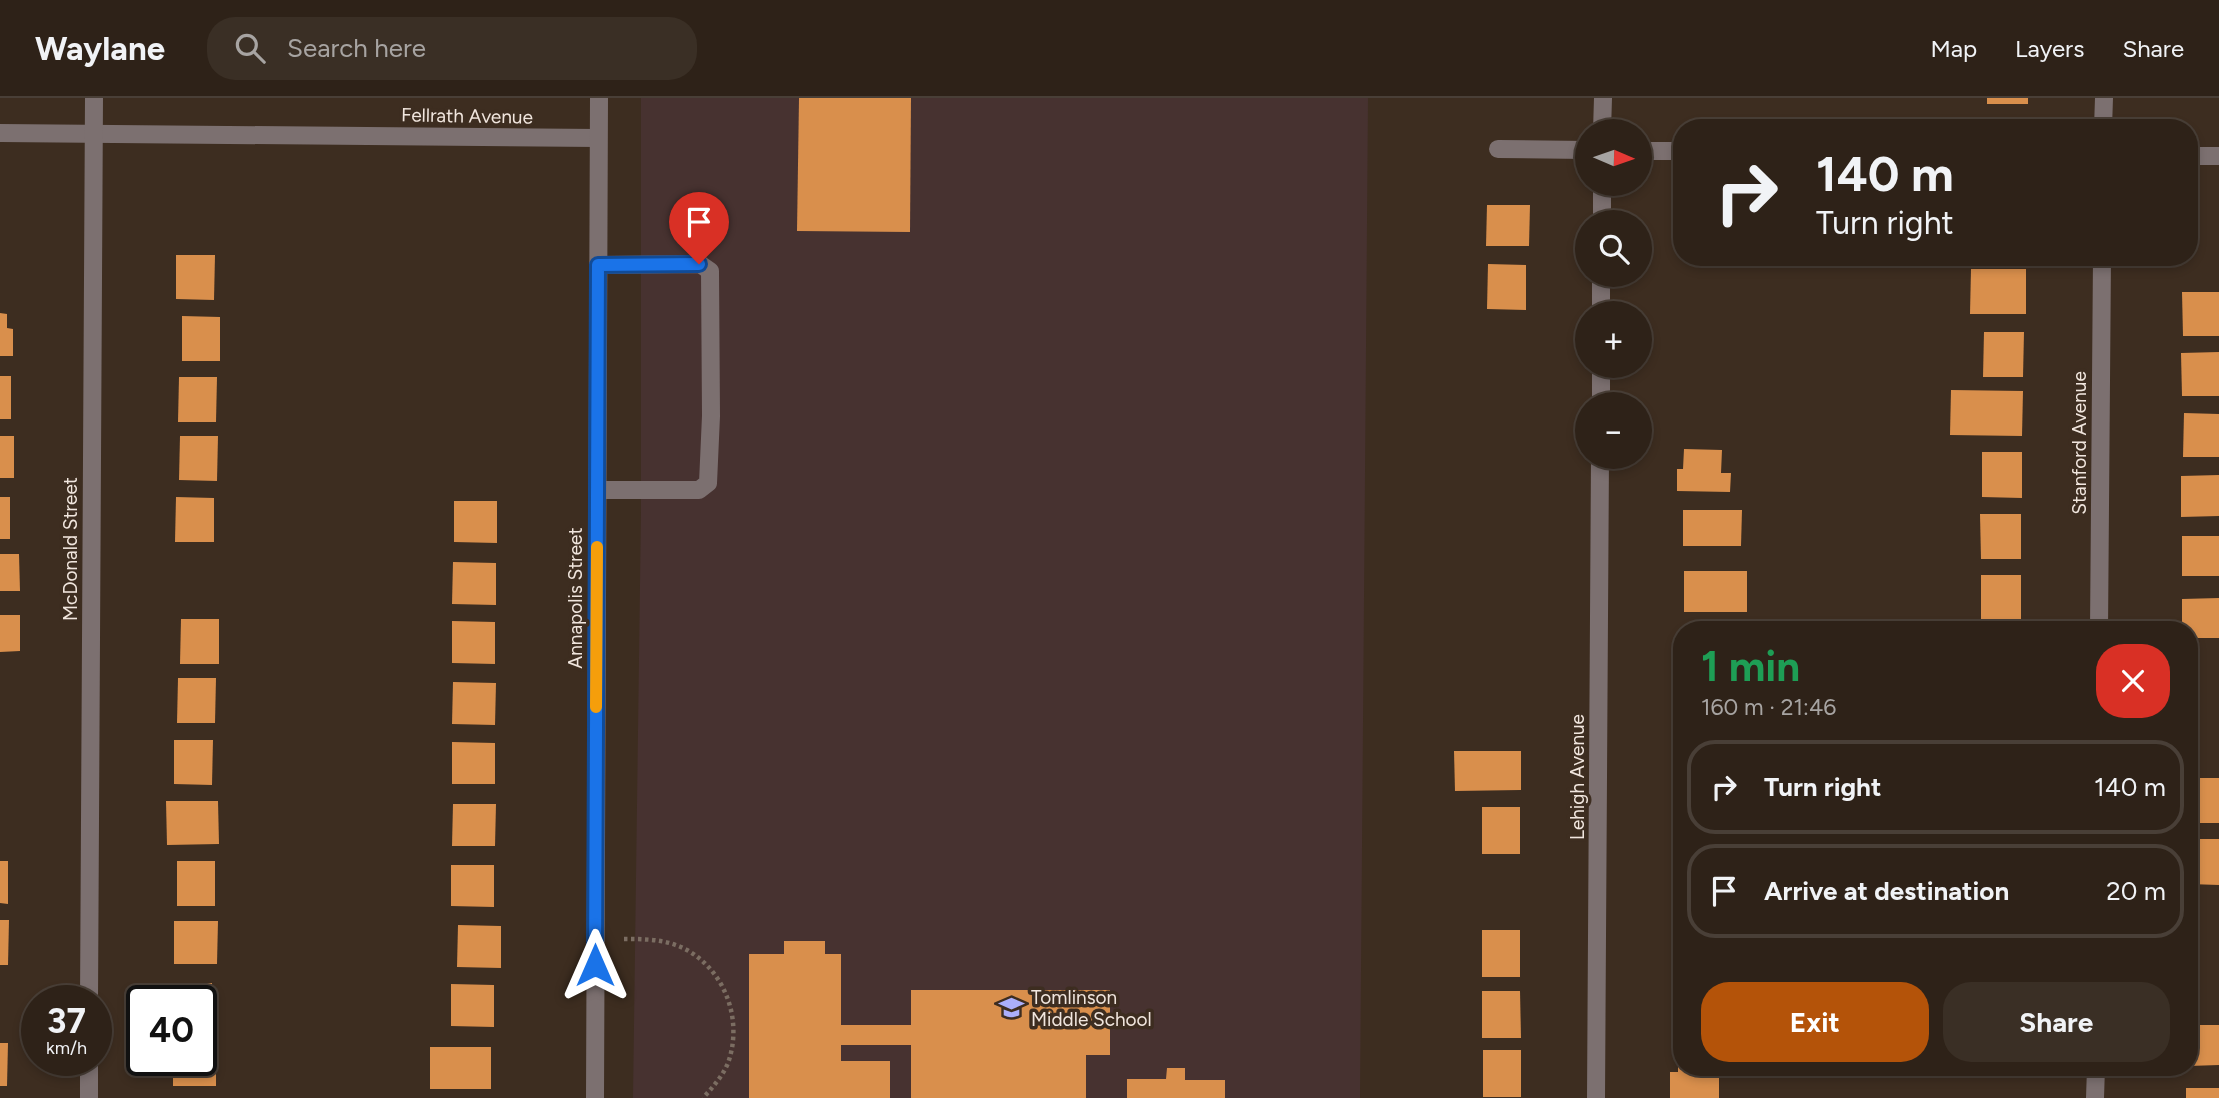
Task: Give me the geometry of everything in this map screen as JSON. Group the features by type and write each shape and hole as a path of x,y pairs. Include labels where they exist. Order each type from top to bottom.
{"street":[{"name":"McDonald Street","path":"89,985 94,98"},
{"name":"Annapolis Street","path":"595,1098 599,98"},
{"path":"1602,119 1603,98"},
{"path":"2103,119 2104,98"},
{"name":"Fellrath Avenue","path":"0,133 598,138"},
{"path":"1498,149 1575,150"},
{"path":"1652,151 1673,151"},
{"path":"2198,156 2219,156"},
{"path":"597,490 699,490 708,483 711,416 710,271 699,264 598,265"},
{"name":"Stanford Avenue","path":"2099,621 2102,266"},
{"name":"Lehigh Avenue","path":"1596,1098 1600,469"},
{"path":"89,1076 89,1098"},
{"path":"2095,1098 2096,1076"}],"path":[{"path":"624,939 659,941 687,950 704,963 719,980 729,999 733,1042 727,1064 717,1083 703,1098"}],"shaded area":[{"path":"641,98 1368,98 1360,1098 633,1098 641,512"}],"building":[{"path":"799,98 911,98 910,232 797,231"},
{"path":"1987,98 2028,98 2028,104 1987,104"},
{"path":"1487,205 1530,205 1529,246 1486,246"},
{"path":"176,255 215,255 214,300 176,299"},
{"path":"1488,264 1526,265 1526,310 1487,309"},
{"path":"1971,269 2026,269 2026,314 1970,314"},
{"path":"2182,292 2219,292 2219,336 2183,336"},
{"path":"0,313 7,314 7,328 13,329 13,356 0,356"},
{"path":"182,316 220,317 220,361 182,361"},
{"path":"1984,332 2024,332 2023,377 1983,377"},
{"path":"2219,352 2219,396 2182,396 2181,353"},
{"path":"0,376 11,376 11,419 0,419"},
{"path":"179,377 217,377 216,422 178,422"},
{"path":"1951,390 2023,391 2022,436 1950,435"},
{"path":"2184,413 2219,414 2219,457 2183,457"},
{"path":"0,436 14,436 14,478 0,478"},
{"path":"180,436 218,436 217,481 179,480"},
{"path":"1684,449 1722,450 1721,473 1731,473 1730,492 1677,491 1677,469 1683,469"},
{"path":"1982,452 2022,452 2022,498 1982,497"},
{"path":"2219,475 2219,516 2181,517 2181,476"},
{"path":"0,497 10,497 10,539 0,539"},
{"path":"176,497 214,498 214,542 175,542"},
{"path":"454,501 497,501 497,543 454,542"},
{"path":"1683,510 1742,510 1741,546 1683,546"},
{"path":"1980,514 2021,514 2021,559 1981,559"},
{"path":"2182,536 2219,536 2219,576 2182,576"},
{"path":"0,554 19,554 20,591 0,591"},
{"path":"453,562 496,563 496,605 452,604"},
{"path":"1684,571 1747,571 1747,612 1684,612"},
{"path":"1981,575 2021,575 2021,620 1981,620"},
{"path":"2219,598 2219,638 2198,638 2198,621 2182,621 2182,599"},
{"path":"0,615 20,615 20,651 0,652"},
{"path":"181,619 219,619 219,664 180,664"},
{"path":"452,621 495,622 495,664 452,663"},
{"path":"178,678 216,678 215,723 177,723"},
{"path":"453,682 496,683 495,725 452,724"},
{"path":"174,740 213,740 212,785 174,784"},
{"path":"452,742 495,743 495,784 452,784"},
{"path":"1454,751 1521,751 1521,790 1455,791"},
{"path":"1672,760 1673,760 1673,801"},
{"path":"2198,778 2219,778 2219,823 2198,823"},
{"path":"166,801 218,801 219,844 167,845"},
{"path":"453,804 496,804 495,846 452,846"},
{"path":"1482,807 1520,807 1520,854 1482,854"},
{"path":"2198,839 2219,839 2219,885 2198,884"},
{"path":"0,861 8,861 8,904 0,903"},
{"path":"177,861 215,861 215,906 177,906"},
{"path":"451,865 494,865 494,907 451,906"},
{"path":"0,920 9,920 8,965 0,965"},
{"path":"174,921 218,921 217,964 174,964"},
{"path":"458,925 501,926 501,968 457,967"},
{"path":"1482,930 1520,930 1520,977 1482,977"},
{"name":"Tomlinson Middle School","path":"784,941 825,941 825,954 841,954 841,1025 911,1025 911,990 1110,990 1110,1055 1086,1055 1086,1098 911,1098 911,1045 841,1045 841,1061 890,1061 890,1098 749,1098 749,954 784,954"},
{"path":"173,983 212,983 212,985"},
{"path":"451,984 494,985 494,1027 451,1026"},
{"path":"1482,991 1520,991 1521,1038 1482,1038"},
{"path":"2198,1025 2219,1025 2219,1065 2198,1066"},
{"path":"0,1043 8,1043 7,1086 0,1086"},
{"path":"430,1047 491,1047 491,1089 430,1089"},
{"path":"1483,1050 1521,1050 1521,1097 1483,1097"},
{"path":"1167,1068 1185,1068 1185,1080 1225,1080 1225,1098 1127,1098 1127,1079 1166,1079"},
{"path":"1670,1072 1673,1072 1673,1076 1719,1076 1719,1098 1670,1098"},
{"path":"173,1076 216,1076 216,1086 173,1086"},
{"path":"2186,1088 2219,1088 2219,1098 2186,1098"}],"slow traffic":[{"path":"596,707 597,547"}],"place":[{"name":"Tomlinson Middle School","path":"1011,1008"}],"route":[{"path":"595,965 598,265 699,264"}]}
